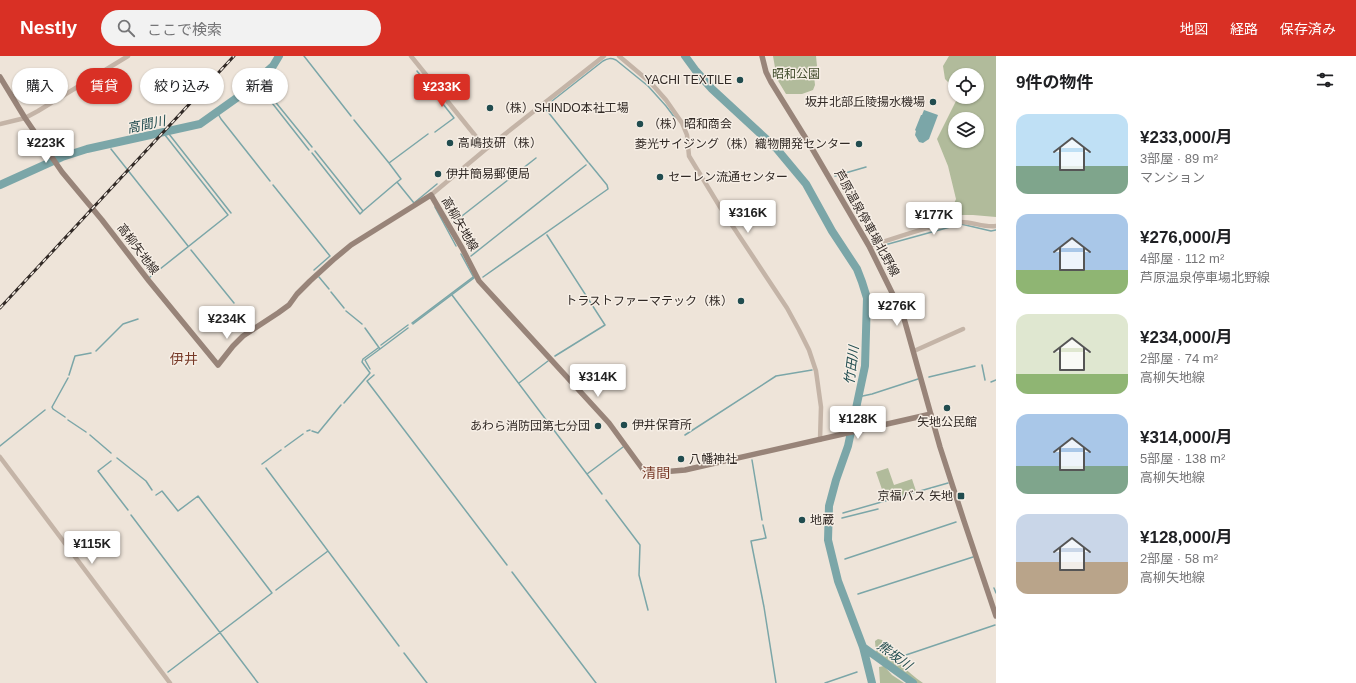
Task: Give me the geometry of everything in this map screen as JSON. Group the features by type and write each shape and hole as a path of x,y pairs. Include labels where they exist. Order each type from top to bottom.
{"main road":[{"name":"芦原温泉停車場北野線","path":"762,56 766,72 771,82 869,246 903,315 931,414 964,521 996,616"},
{"name":"高柳矢地線","path":"0,77 25,118 62,172 218,366 233,346 243,336 278,314 289,305 297,294 332,260 351,245 431,195 462,248 479,281 609,423 644,471 650,473 686,470 931,414"}],"street":[{"path":"0,124 25,118 128,56"},
{"path":"410,56 486,149"},
{"path":"431,195 486,149 604,56"},
{"path":"619,56 651,83 666,100 682,123 687,134 688,156 787,308 799,330 816,371 821,407 820,440"},
{"path":"869,246 934,227 961,222 996,226"},
{"path":"914,351 963,329"},
{"path":"0,457 170,683"}],"green space":[{"name":"昭和公園","path":"773,56 816,56 817,66 815,69 815,85 813,90 802,94 786,94 777,79"},
{"path":"949,56 996,56 996,217 956,215 953,206 956,199 948,166 937,139 948,117 948,148 984,148 984,112 950,112 954,104 984,104 984,68 948,68 948,82 945,79 943,66"},
{"path":"888,468 894,485 912,479 916,491 886,501 876,472"},
{"path":"878,639 882,640 895,658 911,674 923,683 917,683 876,653 875,641"},
{"path":"884,666 892,675 904,683 880,683 879,667"}],"water":[{"path":"924,110 938,115 929,139 923,143 919,142 915,135 915,130"}],"waterway":[{"name":"高間川","path":"0,185 62,157 87,149 200,124 238,97 273,66 279,56"},
{"path":"304,56 351,116"},
{"name":"竹田川","path":"685,56 712,89 776,148 806,184 832,231 857,269 867,298 865,366 848,446 829,506 828,540 838,581 863,647 872,683"},
{"path":"552,101 603,61 611,59 616,60 648,86 675,118"},
{"path":"417,71 454,118 435,132"},
{"path":"273,104 309,150"},
{"path":"277,104 312,147"},
{"path":"544,107 588,162"},
{"path":"217,112 270,181"},
{"path":"354,120 389,163 428,134"},
{"path":"169,134 231,213"},
{"path":"150,277 228,215 165,135"},
{"path":"111,149 188,246"},
{"path":"315,151 363,211 397,182"},
{"path":"312,153 360,214 363,211"},
{"path":"453,223 536,158"},
{"path":"389,163 401,179 397,182 414,203 437,184"},
{"path":"483,277 608,189 607,185 589,163"},
{"path":"471,256 586,165"},
{"path":"835,176 866,167"},
{"path":"273,185 330,256 314,270"},
{"path":"435,207 456,246"},
{"path":"881,246 961,224 991,231 996,230"},
{"path":"547,235 605,325 555,356"},
{"path":"191,250 234,303"},
{"path":"413,324 474,278 461,254"},
{"path":"319,277 329,289"},
{"path":"412,323 473,277"},
{"path":"331,292 344,308"},
{"path":"452,295 602,494"},
{"path":"346,311 362,324"},
{"path":"96,351 123,324 138,319"},
{"path":"381,345 408,325"},
{"path":"365,328 380,349 365,360 370,369"},
{"path":"380,349 408,328"},
{"path":"344,403 370,373 362,362 363,359 378,348"},
{"path":"69,375 75,356 91,353"},
{"path":"519,383 548,361"},
{"path":"982,365 985,380"},
{"path":"929,377 975,366"},
{"path":"685,435 776,376 812,370"},
{"path":"374,375 367,381 507,565"},
{"path":"65,417 52,407 68,378"},
{"path":"858,397 918,379"},
{"path":"991,382 996,380"},
{"path":"312,431 318,433 341,405"},
{"path":"0,446 45,410"},
{"path":"68,420 86,432"},
{"path":"285,447 303,434"},
{"path":"90,435 111,453"},
{"path":"587,474 623,447"},
{"path":"262,464 281,450"},
{"path":"117,458 146,481 152,490"},
{"path":"752,460 762,520"},
{"path":"111,461 98,471 128,510"},
{"path":"266,468 399,646"},
{"path":"843,513 948,483"},
{"path":"156,495 162,491 178,511 198,496 272,593 168,672"},
{"path":"606,500 640,545 639,575 648,610"},
{"path":"842,518 878,509"},
{"path":"131,515 258,683"},
{"path":"845,559 956,522"},
{"path":"763,525 766,538 751,541 764,607 776,683"},
{"path":"276,590 328,551"},
{"path":"858,594 973,557"},
{"path":"512,572 596,683"},
{"path":"994,588 996,593"},
{"path":"897,658 995,625"},
{"name":"熊坂川","path":"863,647 913,683"},
{"path":"404,653 427,683"},
{"path":"825,683 857,672"}],"railway":[{"path":"0,308 234,56"}],"place":[{"name":"YACHI TEXTILE","path":"740,80"},
{"name":"坂井北部丘陵揚水機場","path":"933,102"},
{"name":"（株）SHINDO本社工場","path":"490,108"},
{"name":"（株）昭和商会","path":"640,124"},
{"name":"高嶋技研（株）","path":"450,143"},
{"name":"菱光サイジング（株）織物開発センター","path":"859,144"},
{"name":"伊井簡易郵便局","path":"438,174"},
{"name":"セーレン流通センター","path":"660,177"},
{"name":"トラストファーマテック（株）","path":"741,301"},
{"name":"矢地公民館","path":"947,408"},
{"name":"伊井保育所","path":"624,425"},
{"name":"あわら消防団第七分団","path":"598,426"},
{"name":"八幡神社","path":"681,459"},
{"name":"京福バス 矢地","path":"961,496"},
{"name":"地蔵","path":"802,520"}],"district":[{"name":"伊井","path":"184,359"},
{"name":"清間","path":"656,473"}]}
